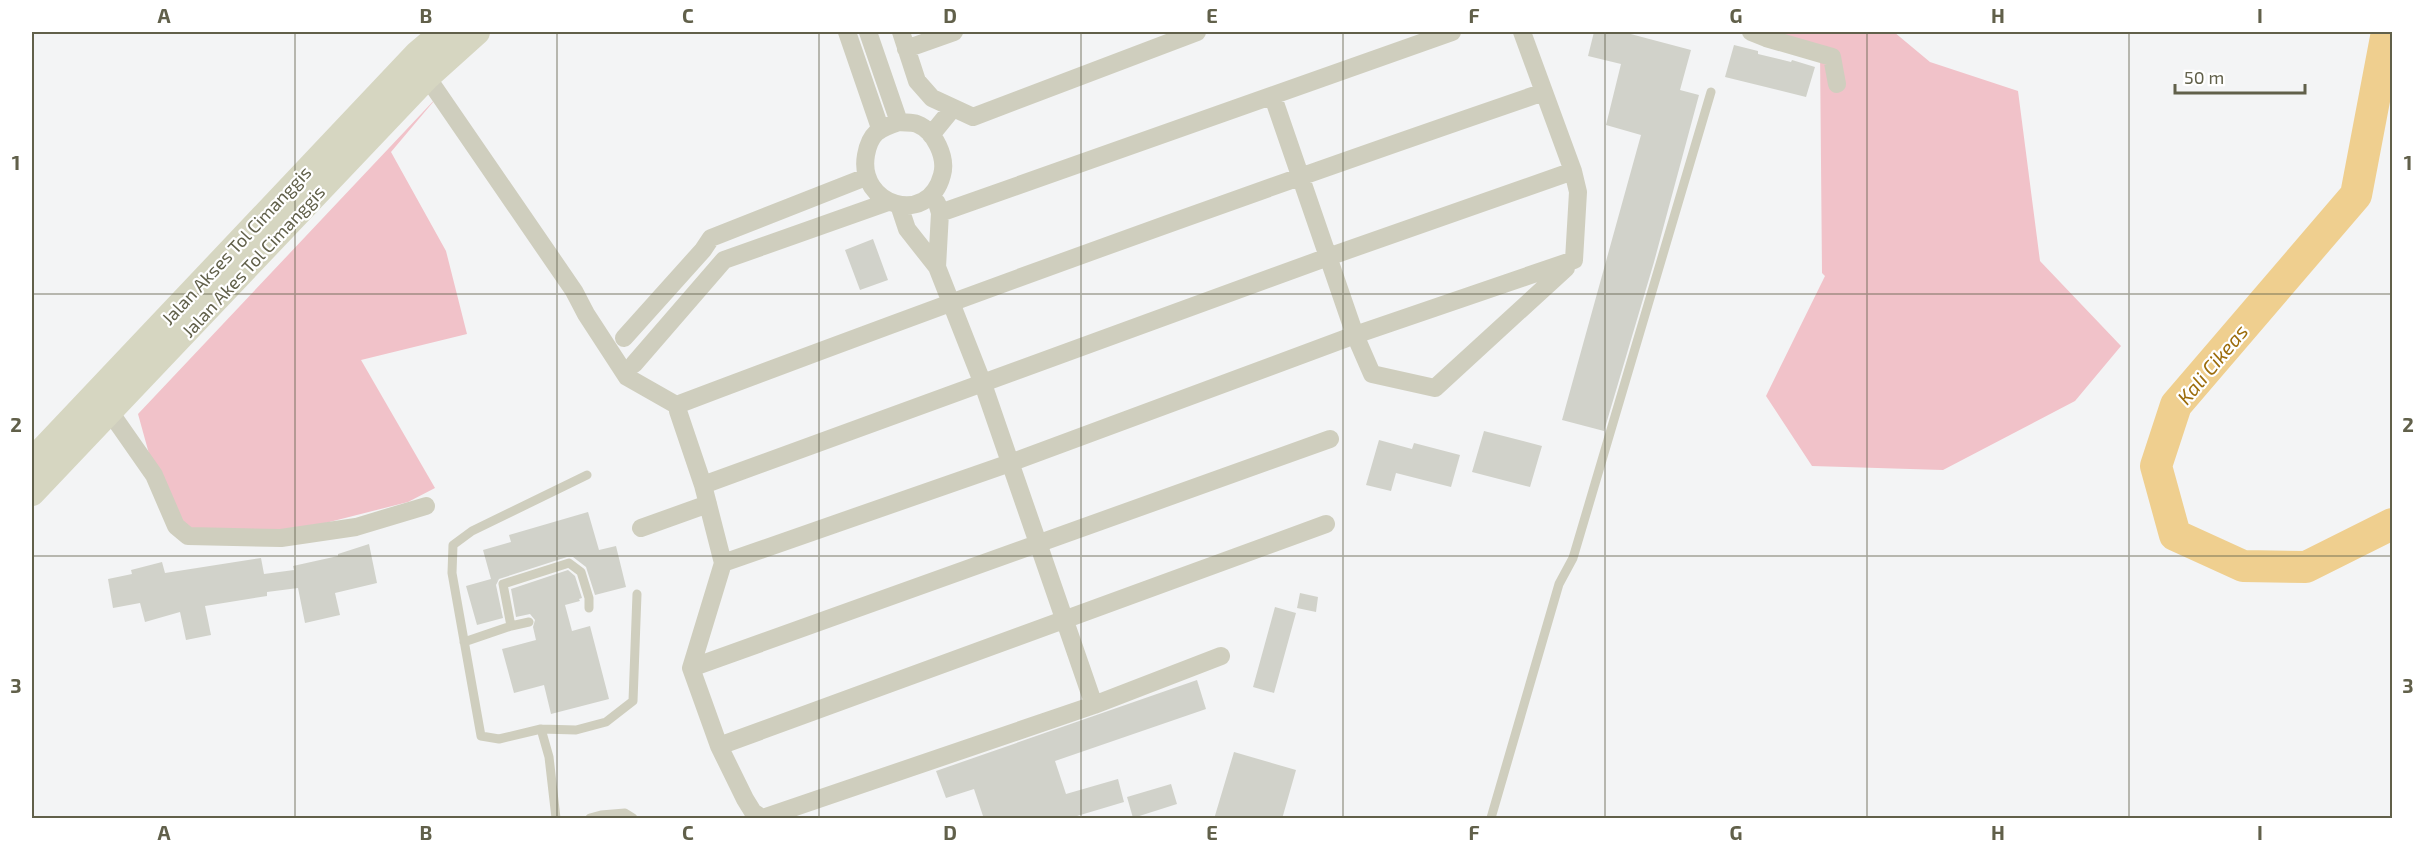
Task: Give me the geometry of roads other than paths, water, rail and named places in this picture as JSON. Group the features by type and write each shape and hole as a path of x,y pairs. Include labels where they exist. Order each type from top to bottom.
{"main road":[{"name":"Jalan Akses Tol Cimanggis","path":"32,461 409,63 443,32"},
{"name":"Jalan Akes Tol Cimanggis","path":"32,494 427,77 477,32"}],"street":[{"path":"847,32 880,128"},
{"path":"868,32 899,122"},
{"path":"901,32 916,81 932,98 973,117 1197,32"},
{"path":"906,49 954,32"},
{"path":"940,213 1452,32"},
{"path":"1273,97 1355,335 1372,374 1435,388 1574,260 1578,192 1573,171 1522,32"},
{"path":"1751,32 1832,57 1837,84"},
{"path":"427,77 574,291 586,314 627,377 678,406"},
{"path":"678,406 951,302 1300,175 1545,92"},
{"path":"931,135 953,108"},
{"path":"899,122 918,124 931,135 942,158 943,171 939,185 933,194 915,206 894,203 876,193 866,177 864,166 870,140 880,128 899,122"},
{"path":"703,485 1328,257 1573,171"},
{"path":"624,338 703,250 711,237 866,177"},
{"path":"933,194 940,213 937,267"},
{"path":"634,364 724,260 894,203"},
{"path":"894,203 907,229 937,267 951,302 1094,705"},
{"path":"711,237 724,260"},
{"path":"723,563 1010,463 1355,335 1574,260"},
{"path":"678,406 703,485 723,563 691,668 719,746 745,799 753,812 762,819 1094,705 1221,656"},
{"path":"110,412 154,475 176,526 188,536 280,538 356,527 426,506"},
{"path":"691,668 1330,439"},
{"path":"641,528 708,504"},
{"path":"719,746 1326,524"}],"lane":[{"path":"1491,819 1559,584 1573,558 1711,92"},
{"path":"587,476 472,531 453,546 452,573 481,736 499,739 542,729 576,730 606,722 633,701 637,594"},
{"path":"511,626 503,584 569,562 581,572 589,598 589,608"},
{"path":"464,642 529,622"},
{"path":"542,729 549,757 556,819"},
{"path":"590,819 601,814 625,813 633,819"}],"waterway":[{"name":"Kali Cikeas","path":"2387,32 2356,195 2176,405 2156,466 2175,535 2243,566 2306,567 2392,524"}]}
